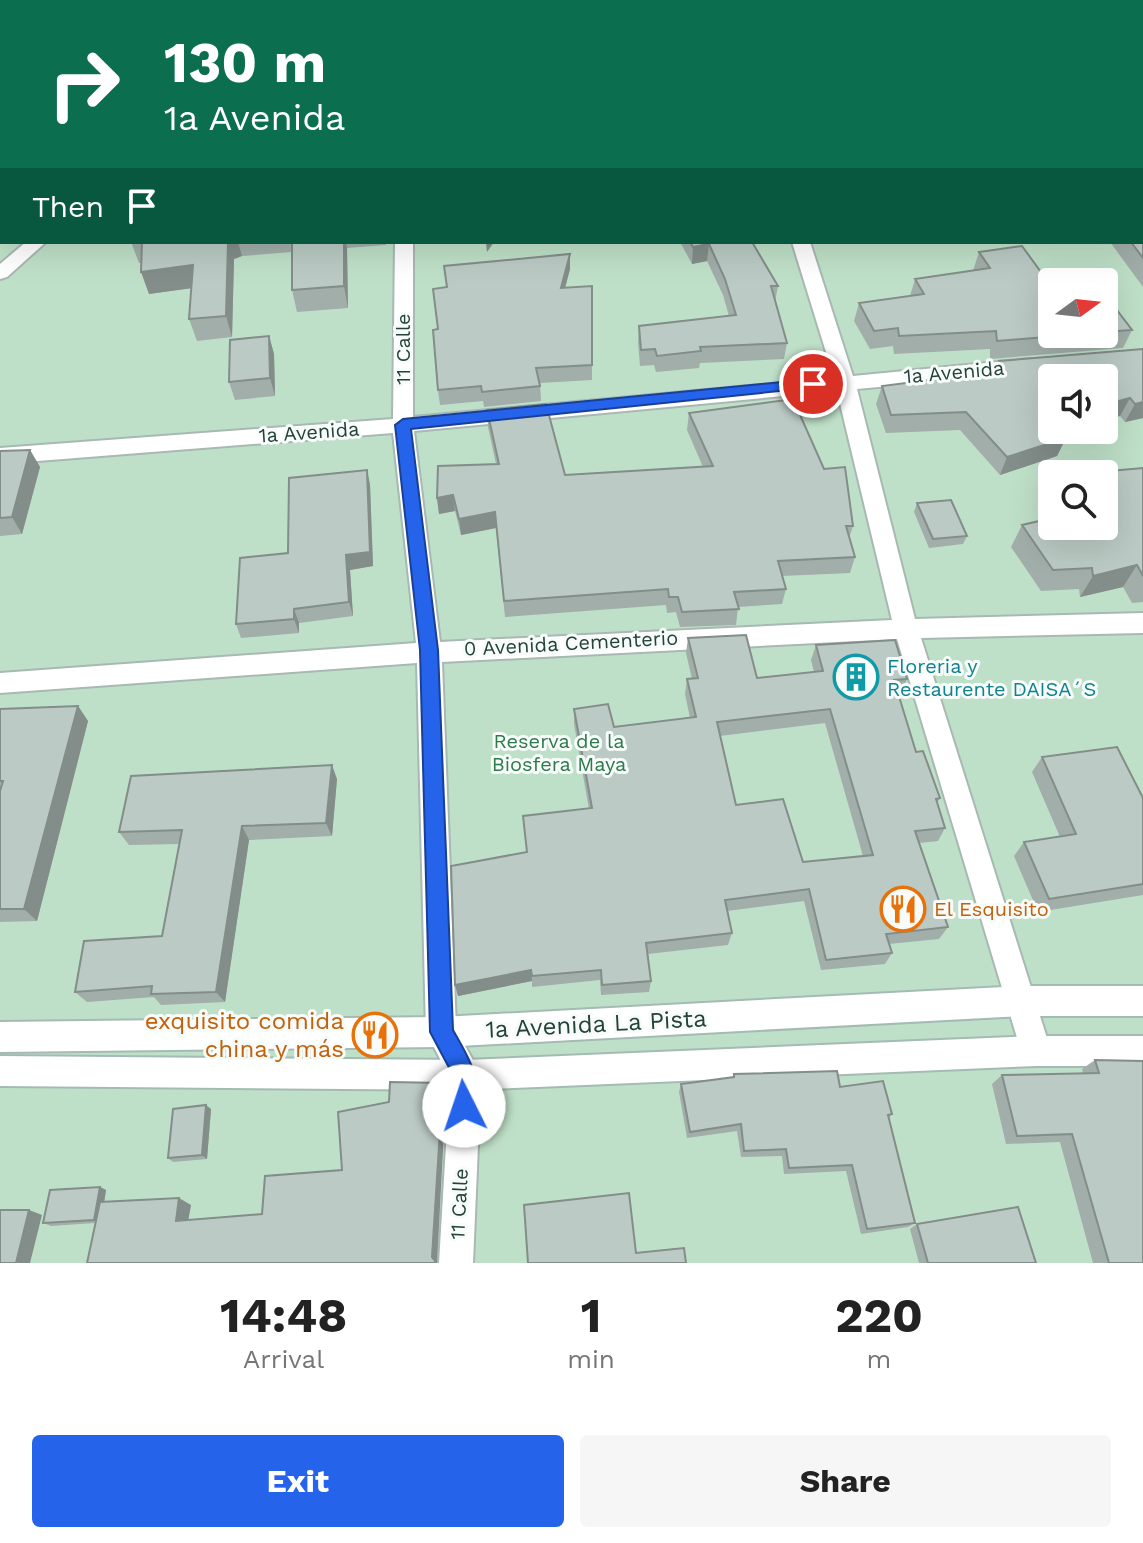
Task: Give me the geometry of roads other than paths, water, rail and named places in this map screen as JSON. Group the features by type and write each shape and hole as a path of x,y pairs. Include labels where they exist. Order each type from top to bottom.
{"street":[{"path":"0,273 35,244"},
{"name":"11 Calle","path":"404,244 403,425 429,650 441,1032 466,1075 456,1263"},
{"path":"802,244 845,381 905,626 1036,1051"},
{"name":"1a Avenida","path":"0,456 403,425 1038,365"},
{"name":"0 Avenida Cementerio","path":"0,683 429,650 905,626 1143,623"},
{"name":"1a Avenida La Pista","path":"0,1037 441,1032 1022,1001 1143,1001"},
{"path":"0,1071 466,1075 1036,1051 1143,1051"}],"place":[{"name":"Floreria y Restaurente DAISA´S","path":"856,677"},
{"name":"El Esquisito","path":"903,909"},
{"name":"exquisito comida china y más","path":"375,1035"}],"park label":[{"name":"Reserva de la Biosfera Maya","path":"559,752"}]}
